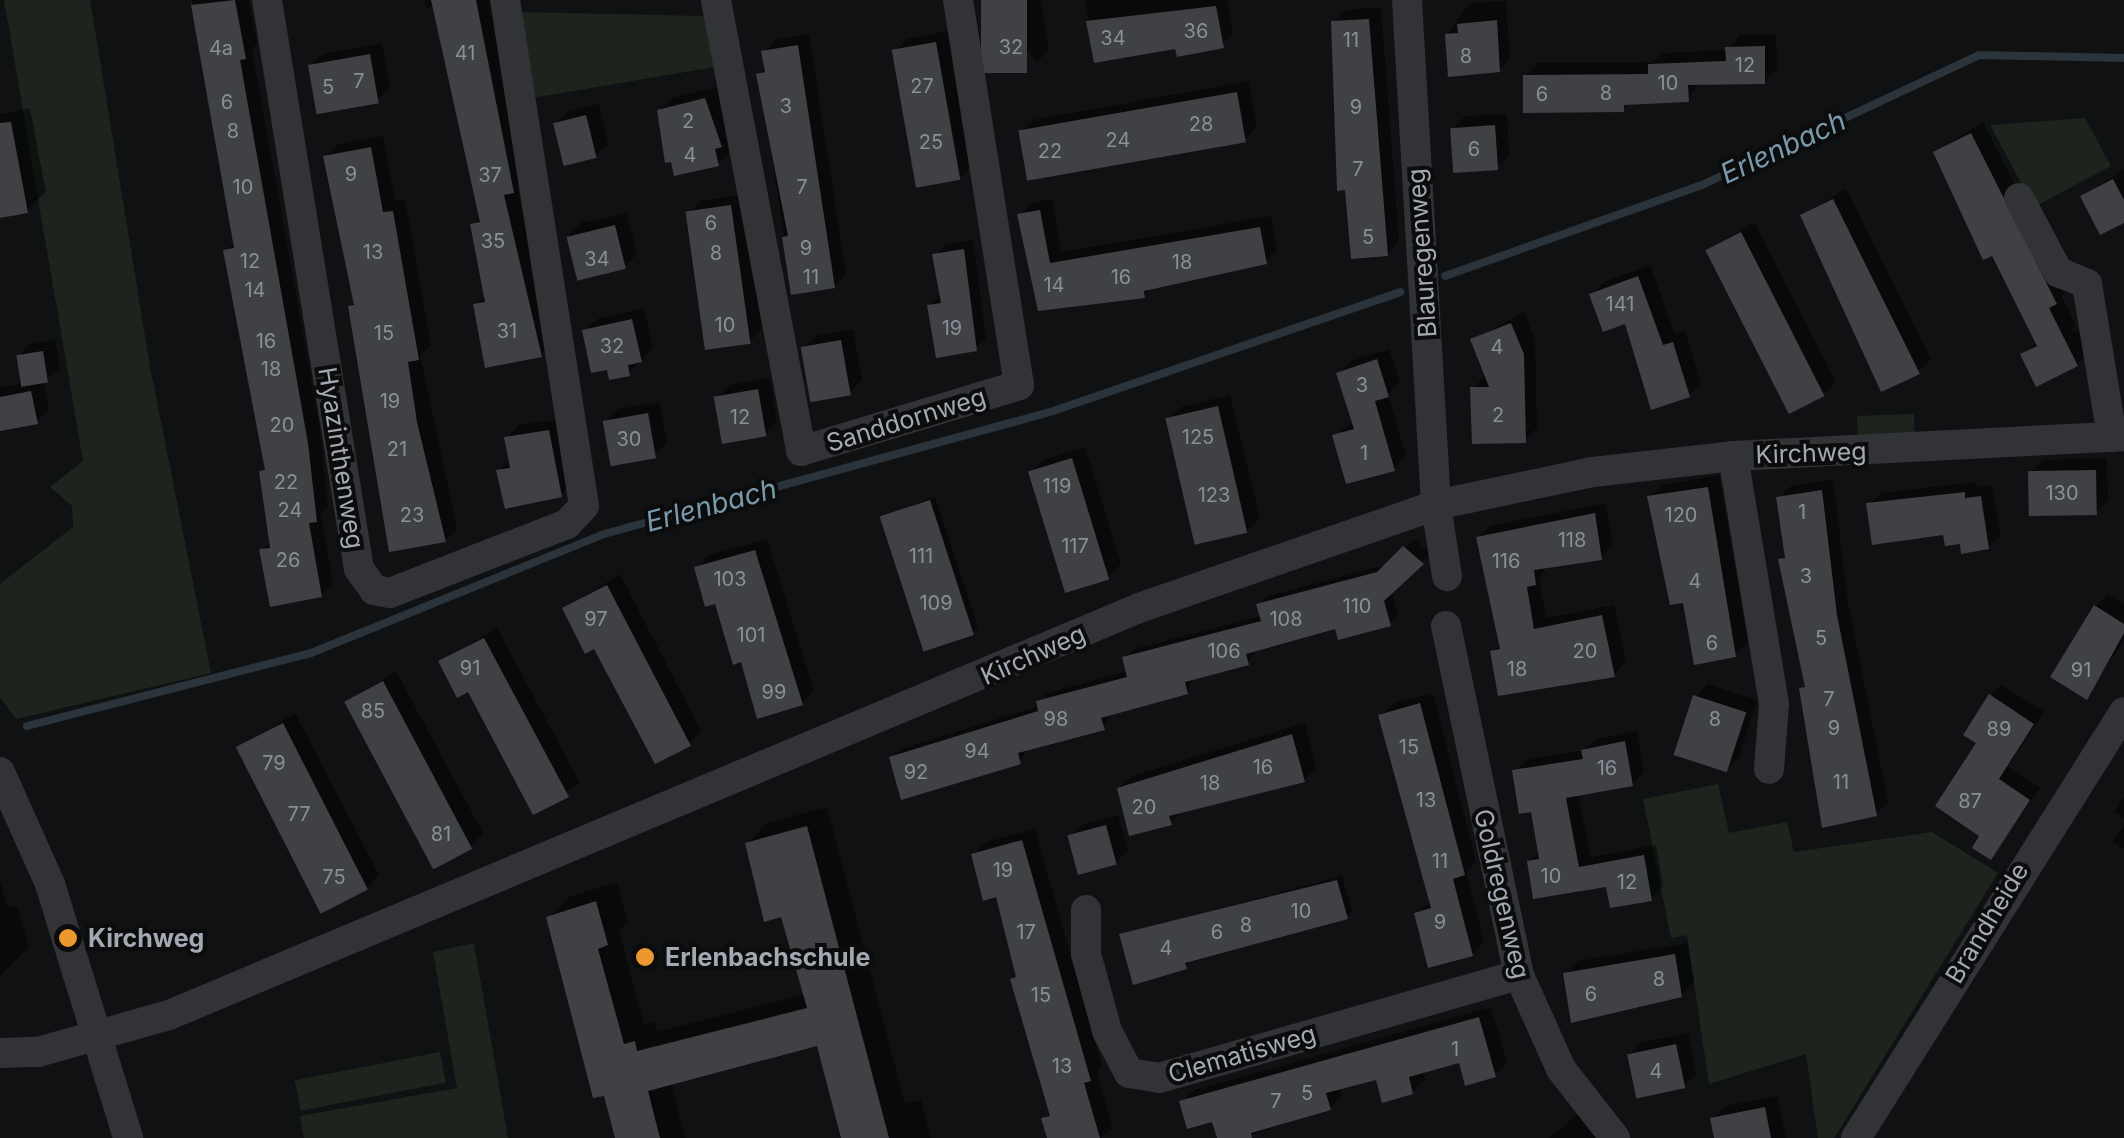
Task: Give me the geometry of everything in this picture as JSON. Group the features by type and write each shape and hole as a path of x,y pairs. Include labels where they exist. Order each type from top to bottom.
{"street":[{"name":"Hyazinthenweg","path":"266,0 359,569 374,590 390,593 567,524 584,506 505,0"},
{"name":"Sanddornweg","path":"716,0 802,451 1019,384 958,0"},
{"name":"Blauregenweg","path":"1407,0 1436,506"},
{"name":"Kirchweg","path":"0,1053 38,1052 170,1015 1139,608 1436,506 1594,472 1733,456 2118,436 2087,284 2058,272 2019,198"},
{"path":"1733,456 1774,704 1769,768"},
{"path":"1436,506 1447,576"},
{"name":"Goldregenweg","path":"1446,626 1519,974 1561,1069 1616,1138"},
{"name":"Brandheide","path":"1856,1138 2124,712"},
{"path":"0,772 50,884 128,1138"},
{"name":"Clematisweg","path":"1086,910 1086,954 1107,1030 1129,1073 1159,1078 1519,974"}],"shaded area":[{"path":"4,0 90,0 150,366 211,673 16,719 0,697 0,584 73,527 72,506 50,487 83,461"},
{"path":"517,12 706,16 715,67 532,98"},
{"path":"2085,118 2111,166 2034,207 1990,125"},
{"path":"1914,414 1915,440 1858,442 1857,416"},
{"path":"1718,784 1729,833 1787,822 1794,852 1932,832 1998,873 1834,1138 1818,1138 1806,1054 1709,1084 1687,935 1671,938 1643,799"},
{"path":"474,943 508,1138 304,1138 300,1116 457,1088 433,952"},
{"path":"440,1052 446,1082 301,1111 295,1080"}],"building":[{"path":"235,0 246,59 240,60 308,443 317,522 309,523 322,597 270,607 259,549 270,548 259,471 265,470 223,250 234,248 191,5"},
{"path":"431,0 476,0 514,193 504,195 542,357 485,368 473,304 485,302 470,224 480,222"},
{"path":"981,0 1027,0 1027,73 981,73"},
{"path":"1216,6 1224,48 1177,57 1175,49 1094,63 1086,21"},
{"path":"1369,19 1388,256 1351,259 1345,190 1337,191 1331,21"},
{"path":"1497,20 1500,72 1448,77 1445,34 1458,33 1457,24"},
{"path":"936,42 960,180 916,188 892,50"},
{"path":"798,45 835,288 791,295 782,237 788,236 756,74 765,72 761,51"},
{"path":"1765,46 1765,84 1688,85 1689,102 1624,105 1624,112 1523,113 1523,75 1648,74 1648,64 1726,61 1725,47"},
{"path":"370,54 379,103 317,114 308,65"},
{"path":"1237,92 1246,142 1027,181 1018,131"},
{"path":"705,98 722,147 715,149 719,166 674,176 671,162 665,163 657,110"},
{"path":"586,115 597,158 564,166 553,123"},
{"path":"11,122 28,213 0,218 0,123"},
{"path":"1495,125 1498,170 1453,173 1450,128"},
{"path":"1971,133 2057,304 2049,308 2078,366 2036,387 2020,354 2037,346 1992,256 1983,260 1933,152"},
{"path":"371,147 383,212 393,211 419,360 408,362 417,422 446,542 389,552 348,306 354,305 323,156"},
{"path":"2113,179 2124,200 2124,223 2100,235 2080,196"},
{"path":"1833,199 1920,374 1881,392 1800,215"},
{"path":"731,205 750,344 705,350 685,211"},
{"path":"1040,210 1050,263 1260,227 1267,264 1144,291 1145,298 1038,311 1017,214"},
{"path":"615,225 626,269 577,281 566,237"},
{"path":"1741,232 1825,396 1789,414 1705,250"},
{"path":"964,249 977,351 936,358 927,305 941,303 932,254"},
{"path":"1638,276 1663,345 1673,342 1690,397 1651,410 1625,324 1603,332 1589,294"},
{"path":"632,319 642,362 628,365 630,376 609,380 607,370 591,373 582,330"},
{"path":"1511,323 1524,354 1526,443 1472,444 1470,387 1489,387 1470,339"},
{"path":"841,340 851,395 810,402 801,347"},
{"path":"43,351 48,383 21,387 16,355"},
{"path":"1377,359 1389,397 1375,401 1395,471 1346,484 1332,435 1354,429 1336,373"},
{"path":"758,389 766,436 722,444 714,397"},
{"path":"31,391 38,424 0,431 0,397"},
{"path":"1218,406 1247,533 1195,545 1165,418"},
{"path":"648,413 656,458 611,466 603,421"},
{"path":"549,430 562,497 505,509 496,470 510,468 504,437"},
{"path":"1072,458 1109,579 1065,593 1028,471"},
{"path":"2096,470 2097,515 2029,516 2028,471"},
{"path":"1708,487 1736,657 1694,665 1683,603 1670,605 1647,496"},
{"path":"1822,490 1837,615 1877,816 1822,828 1799,688 1805,687 1778,559 1785,558 1776,497"},
{"path":"1965,492 1965,498 1981,496 1989,549 1961,554 1960,544 1945,546 1943,535 1872,545 1866,503"},
{"path":"930,500 974,635 923,651 880,516"},
{"path":"1595,513 1602,560 1534,570 1536,585 1527,587 1534,629 1602,615 1615,677 1498,696 1490,651 1500,649 1476,537"},
{"path":"1403,546 1424,564 1384,601 1391,626 1338,640 1335,629 1246,654 1249,665 1185,682 1188,694 1101,718 1105,730 1018,753 1021,764 901,800 889,757 1038,711 1036,701 1127,677 1122,657 1261,621 1256,604 1377,572"},
{"path":"755,550 803,705 757,719 741,662 733,665 715,604 705,607 694,567"},
{"path":"607,585 691,746 655,764 594,649 585,654 562,608"},
{"path":"2094,605 2124,624 2124,633 2087,700 2050,677"},
{"path":"484,638 569,797 533,815 468,692 457,698 438,661"},
{"path":"383,681 472,849 433,869 344,702"},
{"path":"1989,694 2034,724 1999,779 2030,800 1991,860 1972,848 1979,836 1935,806 1976,743 1963,735"},
{"path":"1693,695 1746,712 1727,772 1674,755"},
{"path":"1420,703 1465,875 1453,879 1473,956 1428,968 1414,913 1431,908 1378,715"},
{"path":"283,723 368,890 321,914 236,747"},
{"path":"1292,734 1305,782 1169,816 1172,825 1129,836 1117,788"},
{"path":"1625,741 1633,786 1566,798 1579,867 1644,855 1652,901 1610,908 1606,887 1533,899 1527,861 1539,859 1531,812 1519,814 1512,770 1583,759 1581,750"},
{"path":"1106,825 1117,865 1078,875 1067,835"},
{"path":"807,826 889,1138 841,1138 817,1046 648,1091 660,1138 615,1138 604,1096 593,1098 546,917 596,901 608,945 598,949 624,1044 635,1041 637,1051 807,1008 781,917 764,922 745,843"},
{"path":"1022,840 1091,1081 1084,1083 1100,1138 1047,1138 1041,1118 1050,1116 1010,979 1016,977 996,897 983,901 971,854"},
{"path":"1337,880 1348,919 1185,963 1187,969 1133,985 1119,934"},
{"path":"1675,954 1682,997 1571,1023 1563,973"},
{"path":"1479,1017 1496,1077 1465,1086 1459,1063 1409,1077 1413,1094 1382,1103 1376,1080 1326,1093 1331,1110 1251,1133 1252,1138 1217,1138 1212,1122 1187,1129 1179,1101"},
{"path":"1676,1044 1685,1088 1636,1098 1627,1054"},
{"path":"1765,1107 1771,1138 1714,1138 1710,1118"}],"waterway":[{"name":"Erlenbach","path":"1445,276 1702,185 1979,55 2124,58"},
{"name":"Erlenbach","path":"27,726 311,653 604,534 1056,410 1400,292"}],"place":[{"name":"Kirchweg","path":"68,938"},
{"name":"Erlenbachschule","path":"645,957"}]}
